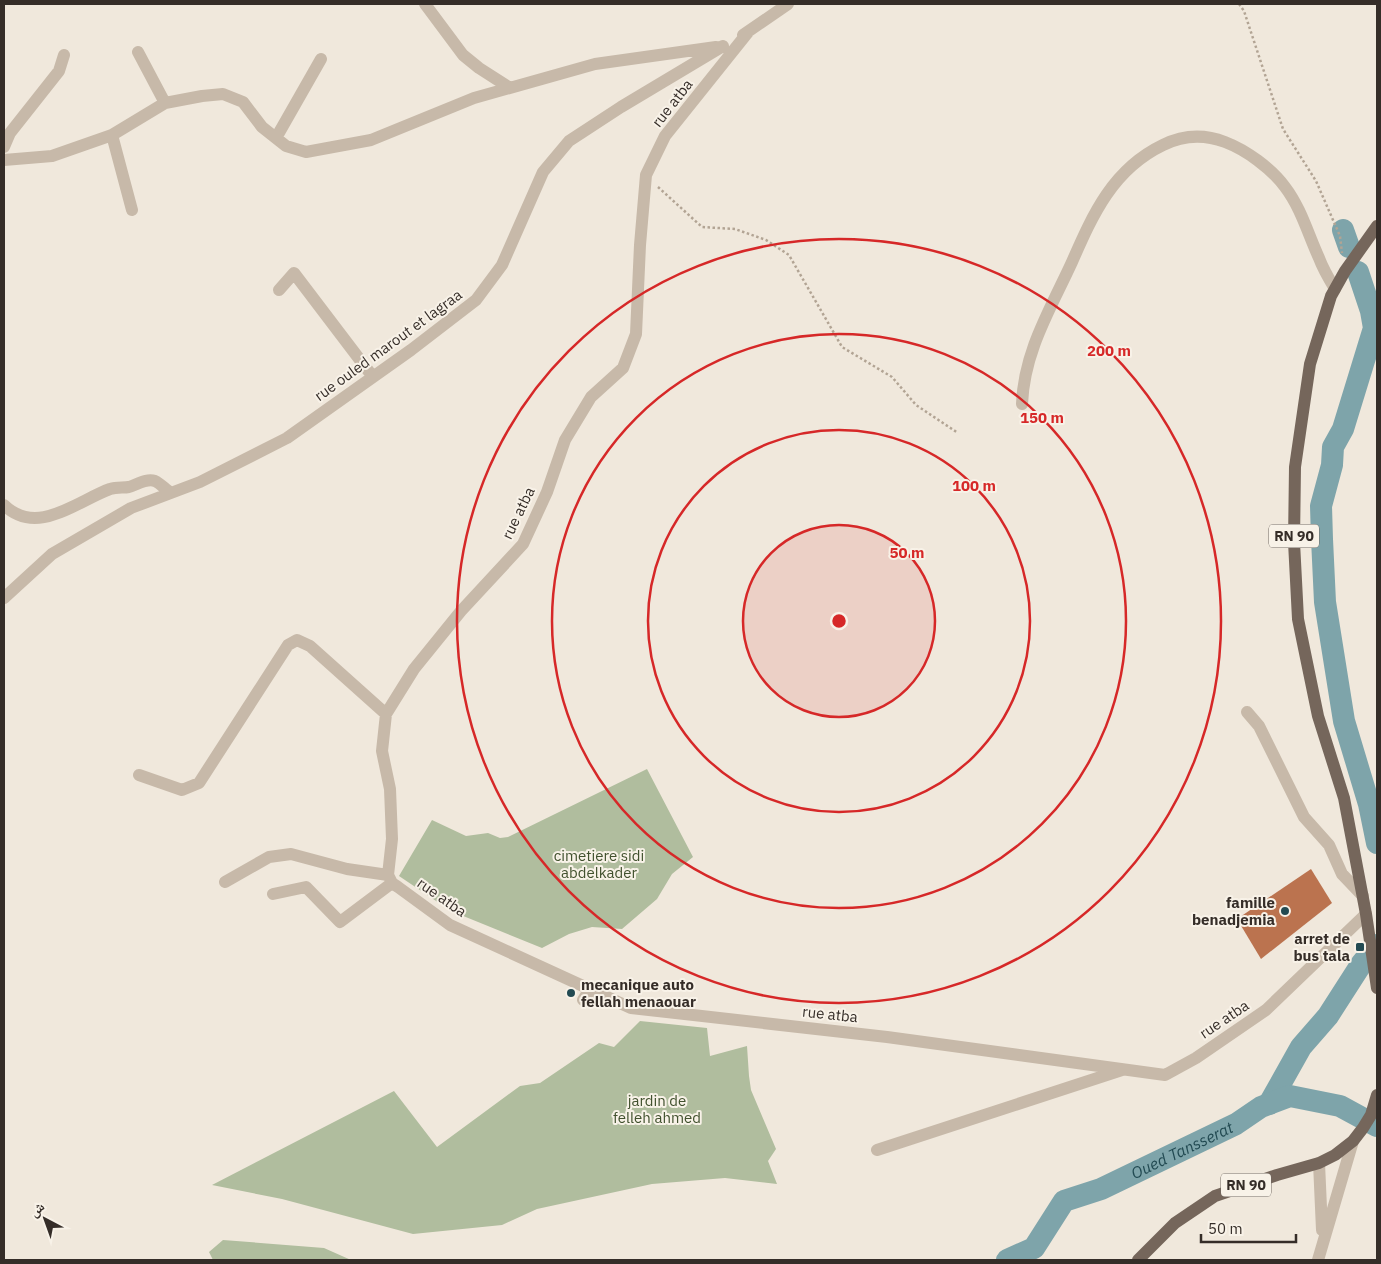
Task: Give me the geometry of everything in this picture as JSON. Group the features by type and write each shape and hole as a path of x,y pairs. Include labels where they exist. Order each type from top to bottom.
{"main road":[{"name":"RN 90","path":"1377,226 1345,271 1331,296 1310,364 1295,467 1294,542 1298,619 1318,716 1344,798 1377,980"},
{"name":"RN 90","path":"1138,1260 1175,1223 1215,1196 1276,1175 1319,1163 1335,1155 1353,1141 1363,1128 1371,1115 1377,1095"}],"street":[{"path":"425,4 463,55 478,68 510,88"},
{"path":"749,31 788,4"},
{"name":"rue ouled marout et lagraa","path":"4,598 52,554 131,508 200,482 287,438 476,300 502,265 543,172 569,141 620,107 749,31"},
{"name":"rue atba","path":"749,31 665,136 646,176 640,246 636,334 624,368 591,397 565,440 547,492 523,544 461,611 414,669 386,714 382,751 390,789 392,839 390,879 450,925 586,995 631,1008 887,1037 1165,1075 1196,1058 1266,1010 1366,914"},
{"path":"4,160 52,156 112,135 165,103 223,94 242,102 262,127 286,146 306,152 371,140 474,98 595,64 723,46"},
{"path":"138,52 165,103"},
{"path":"4,148 10,133 59,71 64,56"},
{"path":"276,138 321,58"},
{"path":"112,135 132,210"},
{"path":"1022,404 1028,360 1034,342 1097,210 1124,172 1137,160 1167,143 1195,136 1237,146 1250,154 1285,186 1304,220 1319,259 1335,288"},
{"path":"279,290 294,274 373,377"},
{"path":"4,505 22,517 36,518 61,513 108,490 118,487 129,487 144,481 155,481 170,493"},
{"path":"139,775 182,790 199,783 288,646 297,640 310,646 386,714"},
{"path":"1247,712 1259,726 1304,817 1329,844 1342,874 1363,896"},
{"path":"224,882 269,857 290,854 390,879"},
{"path":"273,894 306,887 340,922 390,879"},
{"path":"877,1150 1124,1069"},
{"path":"1318,1260 1353,1141"},
{"path":"1319,1163 1323,1241"}],"path":[{"path":"1239,4 1244,12 1283,129 1316,181 1340,236 1345,271"},
{"path":"646,176 702,227 735,229 766,240 789,255 842,347 892,377 916,405 958,433"}],"green space":[{"name":"cimetiere sidi abdelkader","path":"647,769 693,857 672,874 657,899 622,929 592,927 569,934 542,948 451,911 399,876 432,820 466,836 488,833 500,838 508,837"},
{"name":"jardin de felleh ahmed","path":"640,1021 707,1028 710,1056 747,1046 751,1090 776,1149 768,1161 777,1184 725,1178 652,1184 537,1209 502,1225 413,1234 282,1199 212,1185 394,1091 437,1147 520,1086 540,1083 599,1043 614,1047"},
{"path":"223,1240 324,1248 351,1260 213,1260 209,1252"}],"building":[{"name":"famille benadjemia","path":"1311,869 1332,903 1261,959 1237,919"}],"waterway":[{"path":"1343,230 1349,247"},
{"path":"1358,272 1371,311 1374,328 1343,429 1333,447 1332,465 1321,506 1322,539 1325,602 1344,721 1369,804 1377,843"},
{"path":"1269,1104 1301,1047 1328,1016 1362,963 1377,945"},
{"name":"Oued Tansserat","path":"1007,1260 1034,1248 1064,1201 1101,1189 1236,1124 1261,1107 1290,1096 1340,1106 1377,1126"}],"place":[{"name":"famille benadjemia","path":"1285,911"},
{"name":"arret de bus tala","path":"1360,947"},
{"name":"mecanique auto fellah menaouar","path":"571,993"}]}
